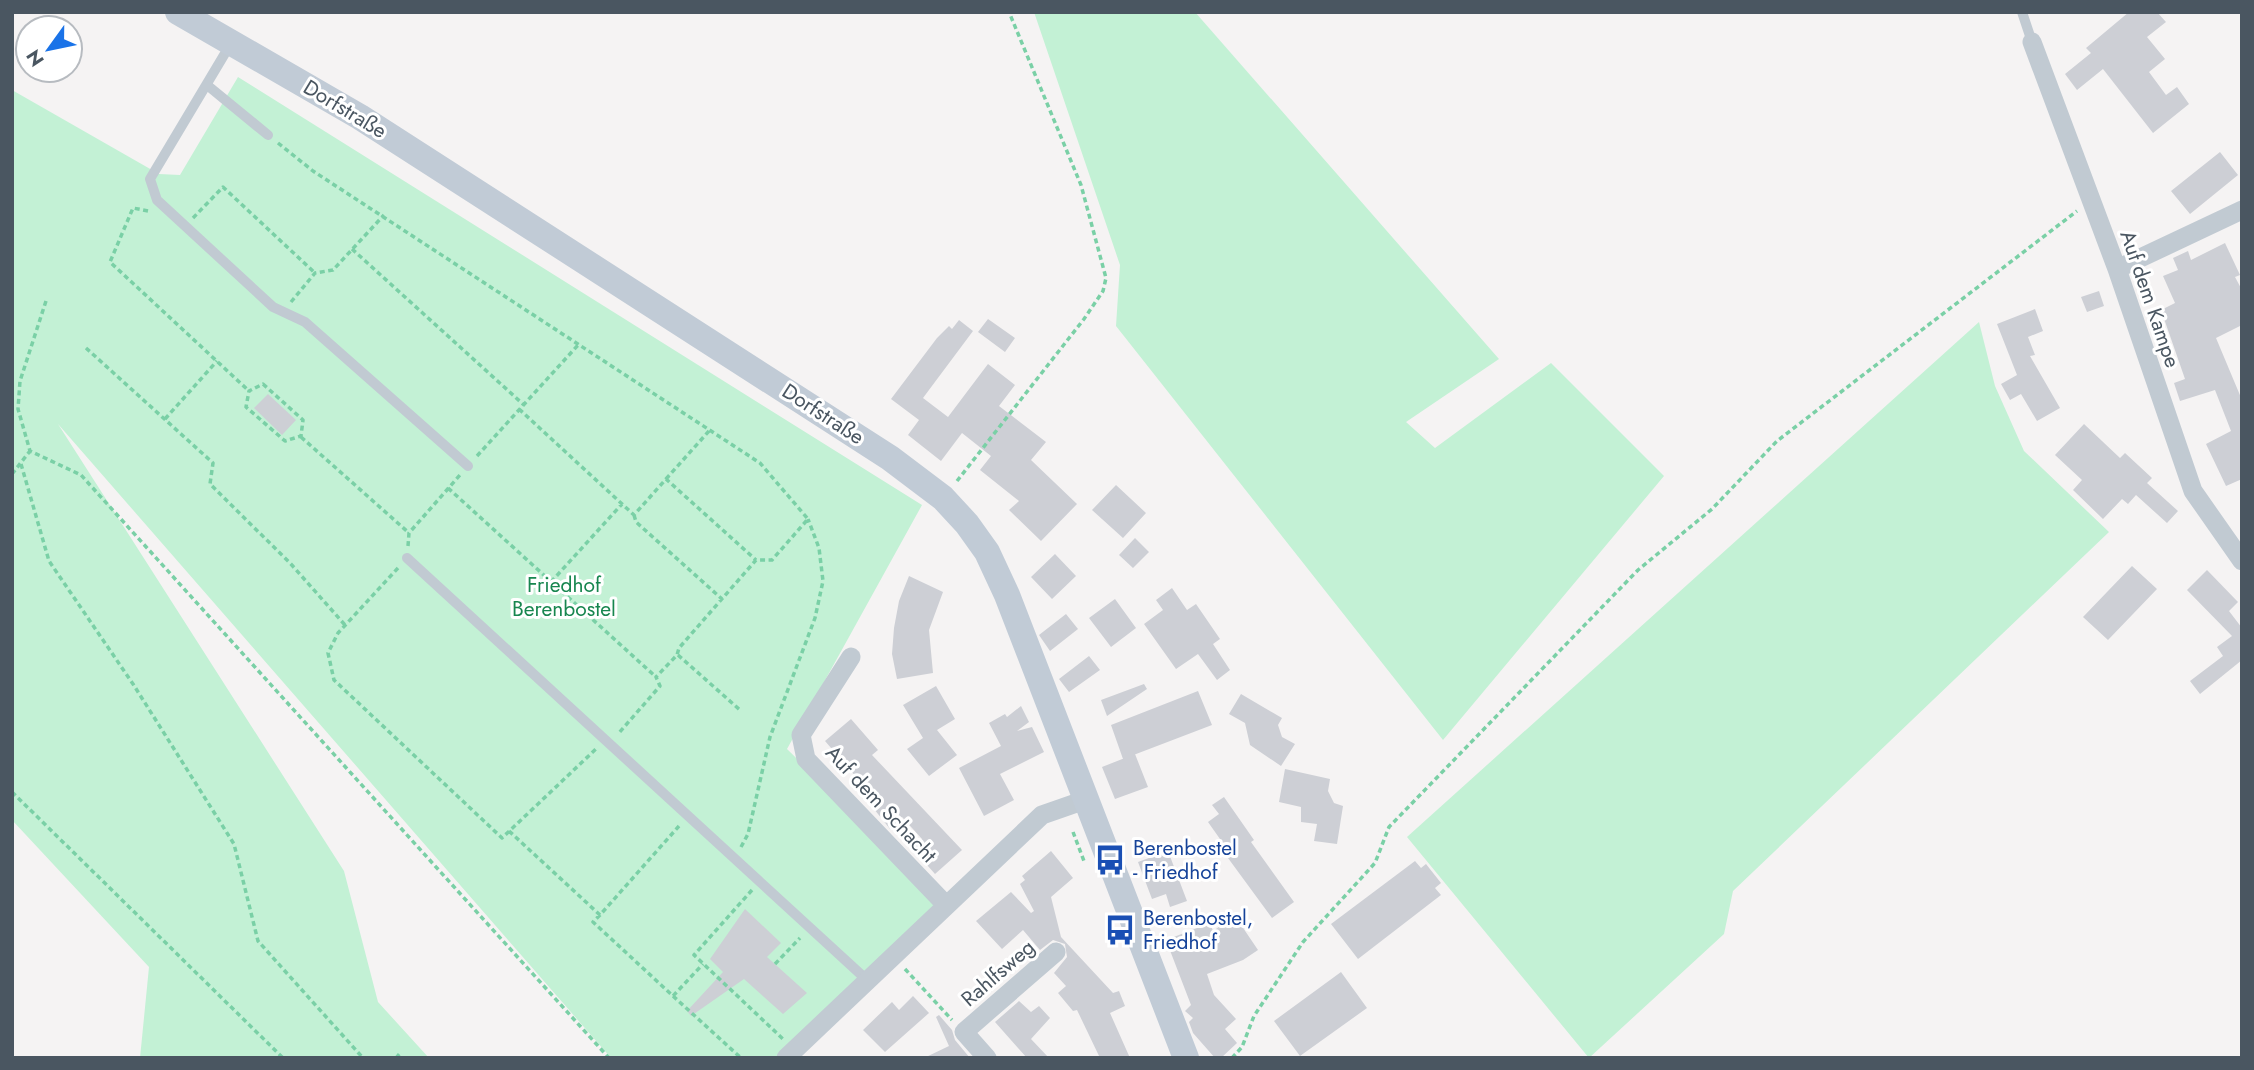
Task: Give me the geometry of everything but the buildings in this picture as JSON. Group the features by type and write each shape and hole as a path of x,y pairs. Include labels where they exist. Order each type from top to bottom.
{"street":[{"name":"Dorfstraße","path":"178,12 360,117 848,429 943,498 967,523 987,552 1007,595 1186,1058"},
{"name":"Auf dem Kampe","path":"2032,42 2117,269 2193,491 2242,561"},
{"path":"2117,269 2242,210"},
{"name":"Auf dem Schacht","path":"851,657 801,735 806,759 946,905"},
{"path":"790,1054 1042,815 1085,800"},
{"name":"Rahlfsweg","path":"987,1058 964,1032 1056,953"}],"lane":[{"path":"2022,12 2032,42"},
{"path":"232,42 150,179 157,200 272,307 305,321 468,466"},
{"path":"207,85 268,135"},
{"path":"407,558 867,980"}],"path":[{"path":"943,498 1083,319 1103,291 1106,278 1081,185 1009,12"},
{"path":"268,135 313,171 760,463 808,519 819,548 823,581 818,606 770,737 748,834 734,859"},
{"path":"184,227 223,187 315,273"},
{"path":"1232,1058 1242,1047 1254,1016 1303,942 1375,863 1389,827 1638,570 1712,509 1777,441 2090,201"},
{"path":"133,208 110,262 249,391"},
{"path":"282,312 315,273 333,270 384,215"},
{"path":"352,249 524,405"},
{"path":"12,474 30,451 19,410 20,382 46,302"},
{"path":"301,436 409,533 579,344"},
{"path":"86,348 213,463 210,484 290,563 345,625"},
{"path":"164,419 217,361"},
{"path":"249,391 262,384 303,420 301,436"},
{"path":"249,391 246,407 285,441 301,436"},
{"path":"519,410 634,515 636,522 722,599"},
{"path":"634,515 710,430"},
{"path":"30,451 82,475 608,1058"},
{"path":"21,464 49,561 133,684 234,844 258,941 363,1058"},
{"path":"666,479 756,560 772,561 808,519"},
{"path":"407,558 345,625 328,653 334,680 502,838 607,743 660,686 656,677 448,488"},
{"path":"551,582 622,504"},
{"path":"656,677 756,560"},
{"path":"677,655 740,710"},
{"path":"12,792 283,1058"},
{"path":"687,816 593,922 741,1058"},
{"path":"509,831 600,915"},
{"path":"760,882 694,955 790,1054"},
{"path":"775,964 810,928"},
{"path":"890,958 900,968 905,969 964,1032"},
{"path":"673,996 703,964"},
{"path":"396,1058 401,1052"}],"green space":[{"path":"1034,12 1195,12 1499,359 1406,422 1435,448 1551,363 1664,476 1443,740 1116,326 1120,265"},
{"name":"Friedhof Berenbostel","path":"238,77 922,505 787,749 946,905 786,1058 611,1058 58,424 344,871 378,1002 429,1058 140,1058 149,967 12,820 12,90 159,174 180,175"},
{"path":"1979,322 1995,386 2024,451 2109,532 1733,891 1724,934 1589,1058 1407,837"}],"place":[{"name":"Berenbostel - Friedhof","path":"1110,860"},
{"name":"Berenbostel, Friedhof","path":"1120,930"}]}
